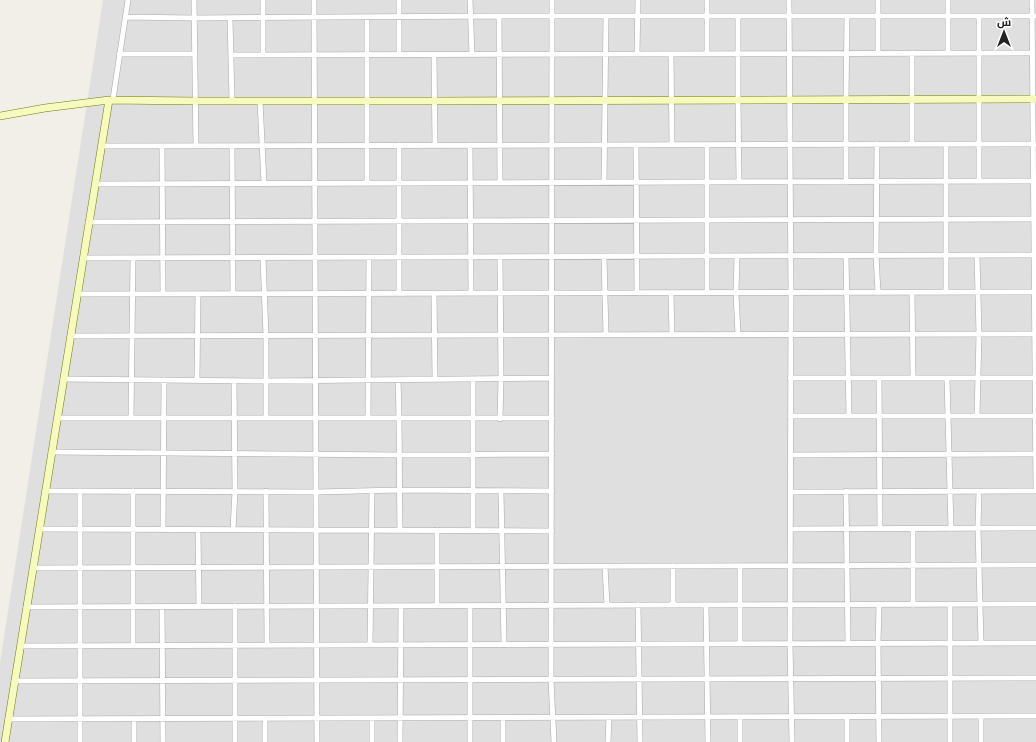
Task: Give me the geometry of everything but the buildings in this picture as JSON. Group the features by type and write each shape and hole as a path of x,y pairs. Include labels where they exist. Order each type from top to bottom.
{"street":[{"path":"4,742 88,222 128,0"},
{"path":"194,0 196,146"},
{"path":"263,0 263,55"},
{"path":"314,0 315,336 317,418 317,742"},
{"path":"399,0 400,55"},
{"path":"470,0 472,54"},
{"path":"552,0 553,293 551,378 552,680 554,742"},
{"path":"637,54 638,0"},
{"path":"707,0 707,54"},
{"path":"790,0 790,644 792,742"},
{"path":"878,0 878,53"},
{"path":"948,0 948,53"},
{"path":"1032,0 1034,16 1032,53 1035,144 1036,487"},
{"path":"125,17 314,18 499,16 1034,16"},
{"path":"499,16 500,183"},
{"path":"604,182 606,16"},
{"path":"738,16 739,182"},
{"path":"846,182 847,16"},
{"path":"979,16 979,181"},
{"path":"367,17 367,183"},
{"path":"230,18 232,101"},
{"path":"912,53 912,144"},
{"path":"231,55 1032,53"},
{"path":"119,54 194,54"},
{"path":"671,54 670,100 672,145"},
{"path":"434,55 435,145"},
{"path":"0,116 45,108 111,100 604,101 1034,99"},
{"path":"260,101 264,183"},
{"path":"877,144 876,256 878,292"},
{"path":"946,144 946,292"},
{"path":"101,146 1035,144"},
{"path":"399,145 399,294"},
{"path":"470,145 471,293"},
{"path":"636,145 637,293"},
{"path":"707,145 707,293"},
{"path":"162,146 163,294"},
{"path":"232,146 233,294"},
{"path":"95,184 1035,181"},
{"path":"88,222 1035,219"},
{"path":"977,255 979,334 977,416"},
{"path":"83,258 1035,255"},
{"path":"737,256 736,293 738,335"},
{"path":"846,256 848,416"},
{"path":"368,418 370,294 369,257"},
{"path":"500,257 500,419"},
{"path":"604,257 606,335"},
{"path":"131,418 133,258"},
{"path":"263,258 266,336 266,418"},
{"path":"912,292 913,378"},
{"path":"77,294 1035,292"},
{"path":"434,293 435,380"},
{"path":"671,293 672,335"},
{"path":"197,380 198,294"},
{"path":"70,336 1035,334"},
{"path":"63,379 266,381 551,378"},
{"path":"790,378 1036,378"},
{"path":"879,378 880,529"},
{"path":"947,378 951,528"},
{"path":"473,379 473,530"},
{"path":"163,530 164,380"},
{"path":"233,530 234,380"},
{"path":"398,380 400,418 400,531"},
{"path":"790,416 1036,416"},
{"path":"57,418 552,418"},
{"path":"51,452 400,455 552,454"},
{"path":"790,455 1036,454"},
{"path":"45,491 552,491"},
{"path":"80,491 80,742"},
{"path":"133,491 133,646"},
{"path":"266,491 268,645"},
{"path":"370,645 372,491"},
{"path":"502,491 504,644"},
{"path":"846,491 848,643"},
{"path":"979,491 978,528 981,643"},
{"path":"790,492 1036,491"},
{"path":"790,529 1036,528"},
{"path":"39,529 552,531"},
{"path":"913,605 914,529"},
{"path":"198,530 199,606"},
{"path":"437,530 437,606"},
{"path":"33,568 1036,565"},
{"path":"605,566 607,606"},
{"path":"673,566 673,605"},
{"path":"740,566 740,644"},
{"path":"26,607 1036,604"},
{"path":"638,605 640,742"},
{"path":"706,605 708,742"},
{"path":"879,605 879,742"},
{"path":"950,605 950,742"},
{"path":"235,606 235,742"},
{"path":"400,742 401,606"},
{"path":"470,606 470,742"},
{"path":"162,607 163,742"},
{"path":"20,646 1036,643"},
{"path":"14,681 1036,678"},
{"path":"8,719 1036,716"},
{"path":"740,717 740,742"},
{"path":"847,717 847,742"},
{"path":"981,717 981,742"},
{"path":"265,718 265,742"},
{"path":"372,718 372,742"},
{"path":"503,718 503,742"},
{"path":"608,742 609,718"},
{"path":"134,719 134,742"}],"shaded area":[{"path":"103,0 1036,0 1036,742 0,742 0,663"}]}
